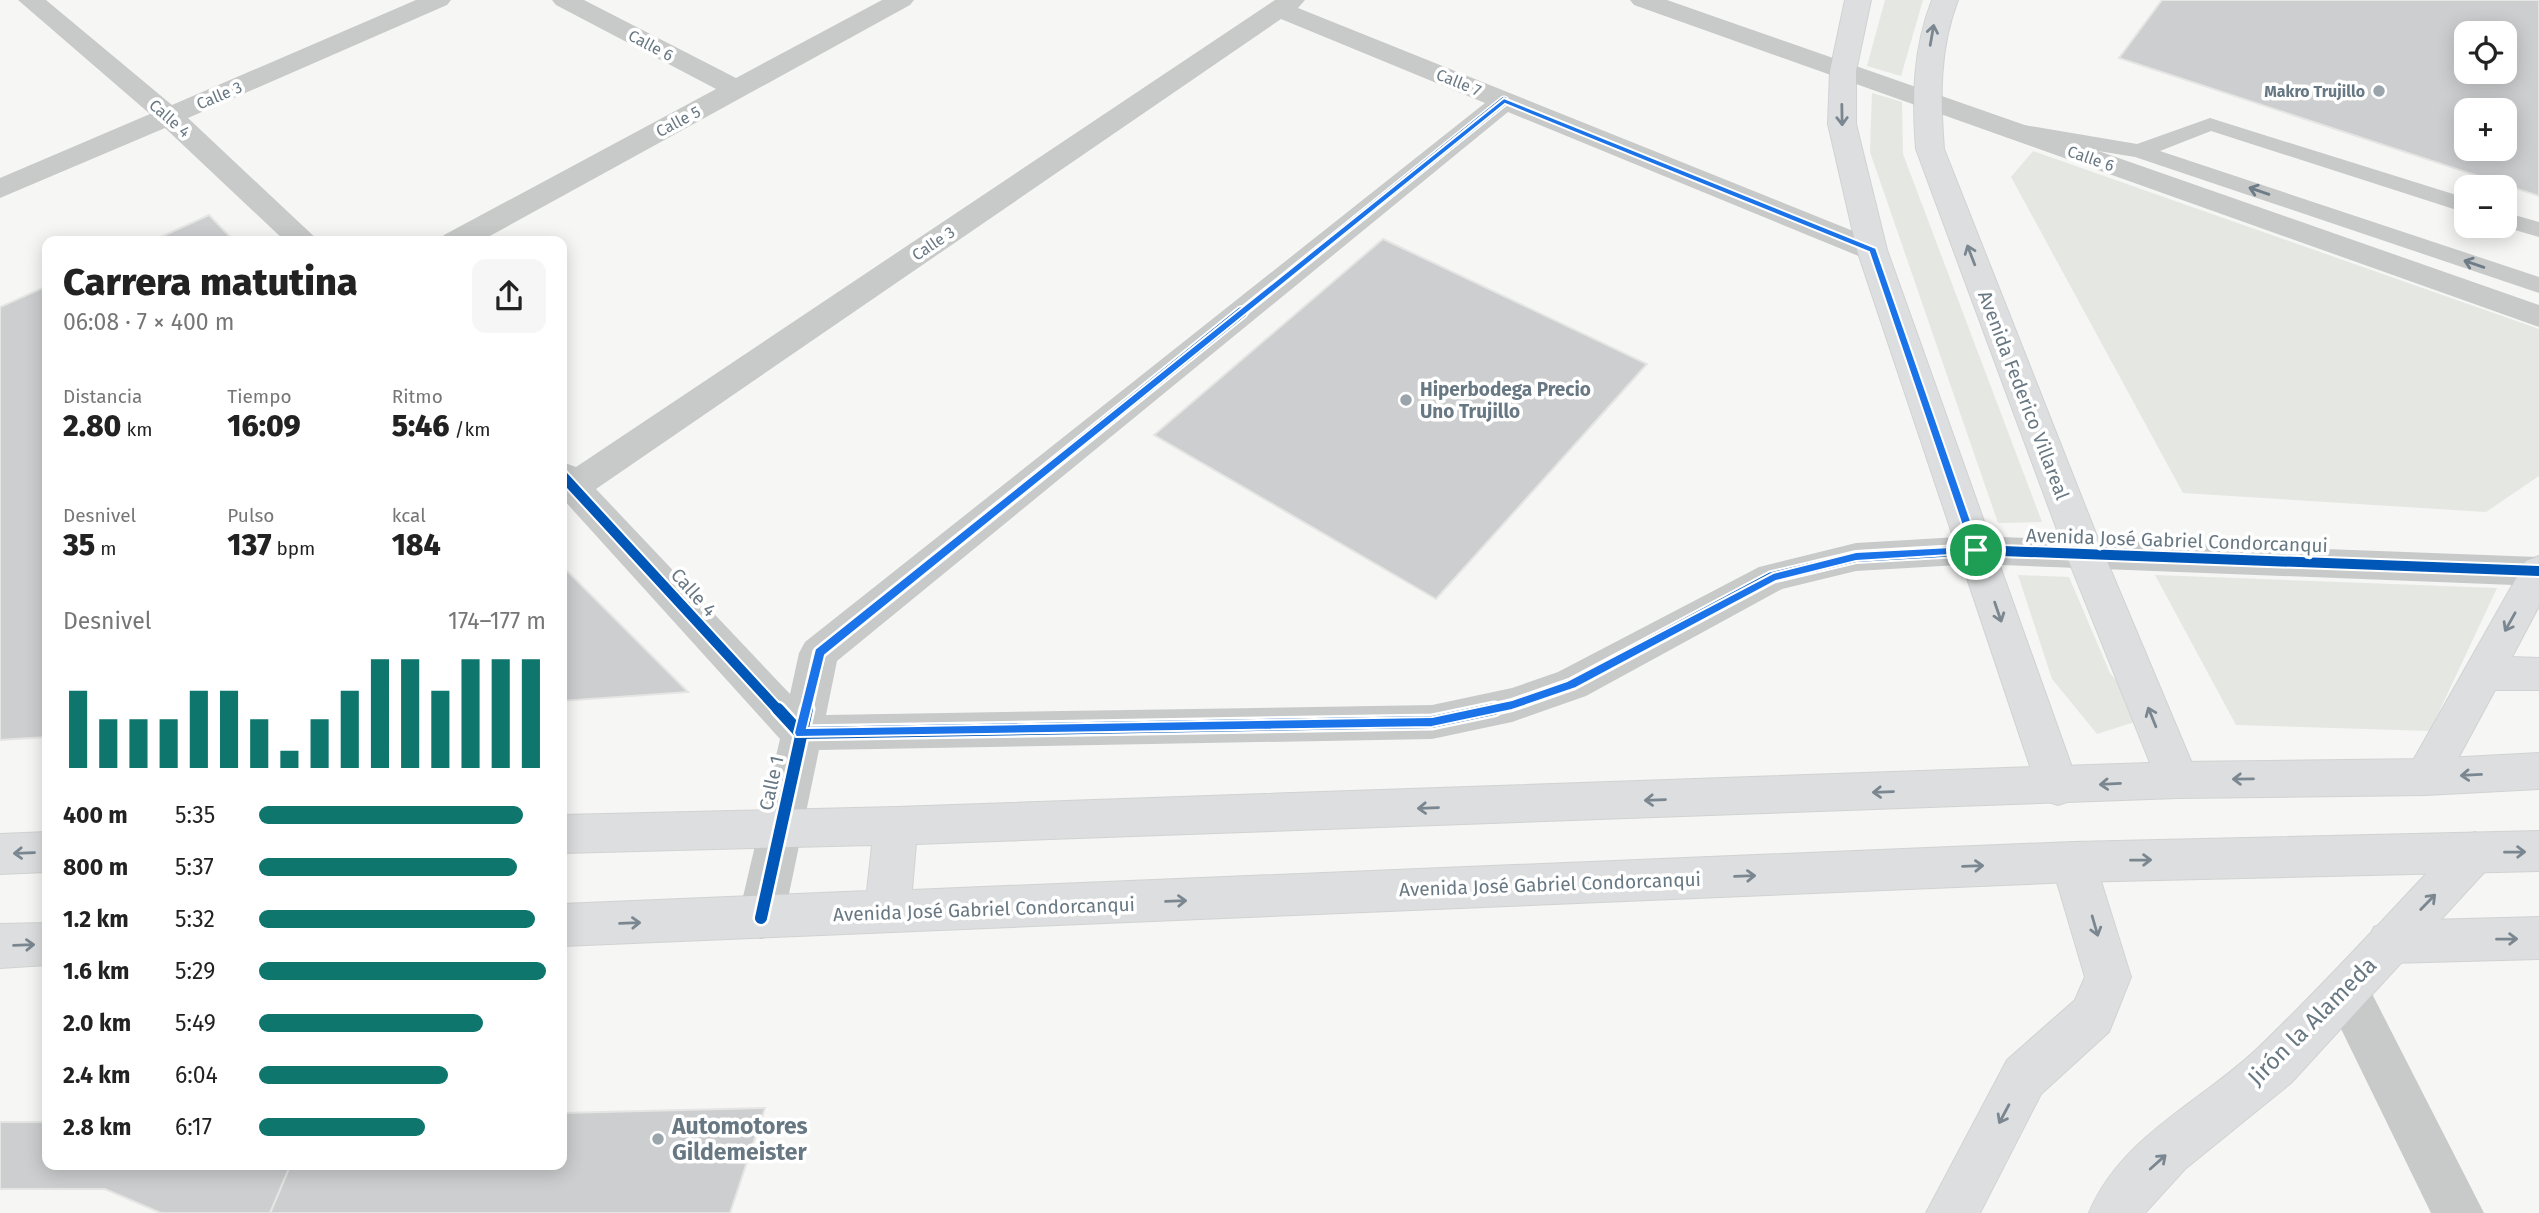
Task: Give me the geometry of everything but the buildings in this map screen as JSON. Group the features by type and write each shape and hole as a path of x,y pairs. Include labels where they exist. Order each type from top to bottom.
{"main road":[{"path":"1858,0 1843,71 1842,124 1872,250 2058,786"},
{"name":"Avenida Federico Villareal","path":"1945,0 1934,24 1928,61 1926,100 1930,149 2085,554 2178,780"},
{"path":"2426,777 2538,571"},
{"path":"2482,673 2539,674"},
{"path":"567,834 896,826 2178,780 2426,777 2539,771"},
{"path":"887,913 896,826"},
{"name":"Avenida José Gabriel Condorcanqui","path":"567,925 2073,862 2539,851"},
{"path":"0,853 42,852"},
{"name":"Jirón la Alameda","path":"2115,1213 2127,1190 2188,1135 2272,1068 2475,852"},
{"path":"1952,1213 2024,1077 2092,1016 2108,977 2073,862"},
{"path":"2390,942 2539,938"},
{"path":"0,946 42,944"}],"street":[{"name":"Calle 4","path":"31,0 169,116 299,236"},
{"name":"Calle 3","path":"0,189 438,0"},
{"name":"Calle 6","path":"565,0 736,89"},
{"name":"Calle 5","path":"466,236 901,0"},
{"name":"Calle 6","path":"1643,0 2539,316"},
{"name":"Calle 3","path":"568,480 1286,5"},
{"name":"Calle 7","path":"1286,5 1504,101 1872,250"},
{"name":"Calle 1","path":"761,918 819,653 1504,101"},
{"name":"Calle 4","path":"568,480 800,733"},
{"name":"Avenida José Gabriel Condorcanqui","path":"800,733 1432,722 1512,705 1572,684 1773,577 1856,556 1976,550 2538,571"},
{"path":"2346,992 2458,1213"}],"lane":[{"path":"2139,150 2210,124 2454,202"},
{"path":"2015,131 2139,150 2539,285"},
{"path":"2517,223 2539,230"}],"shaded area":[{"path":"1885,0 1923,0 1901,76 1867,66"},
{"path":"1872,93 1902,102 1903,154 2042,522 1998,523 1870,152"},
{"path":"2033,151 2539,329 2539,476 2486,512 2183,493 2011,177"},
{"path":"2018,575 2069,577 2110,673 2147,718 2097,734 2052,679"},
{"path":"2155,575 2497,588 2430,731 2236,725"}],"cycle path":[{"path":"761,918 819,653 1504,101"},
{"path":"567,480 800,733 1432,722 1512,705 1572,684 1772,577 1856,557 1976,550 2539,571"}],"place":[{"name":"Makro Trujillo","path":"2379,91"},
{"name":"Hiperbodega Precio Uno Trujillo","path":"1406,400"},
{"name":"Automotores Gildemeister","path":"658,1139"}],"route":[{"path":"1504,101 1872,250 1976,550 1856,556 1773,577 1572,684 1512,705 1432,722 800,733 819,653 1504,101"}]}
